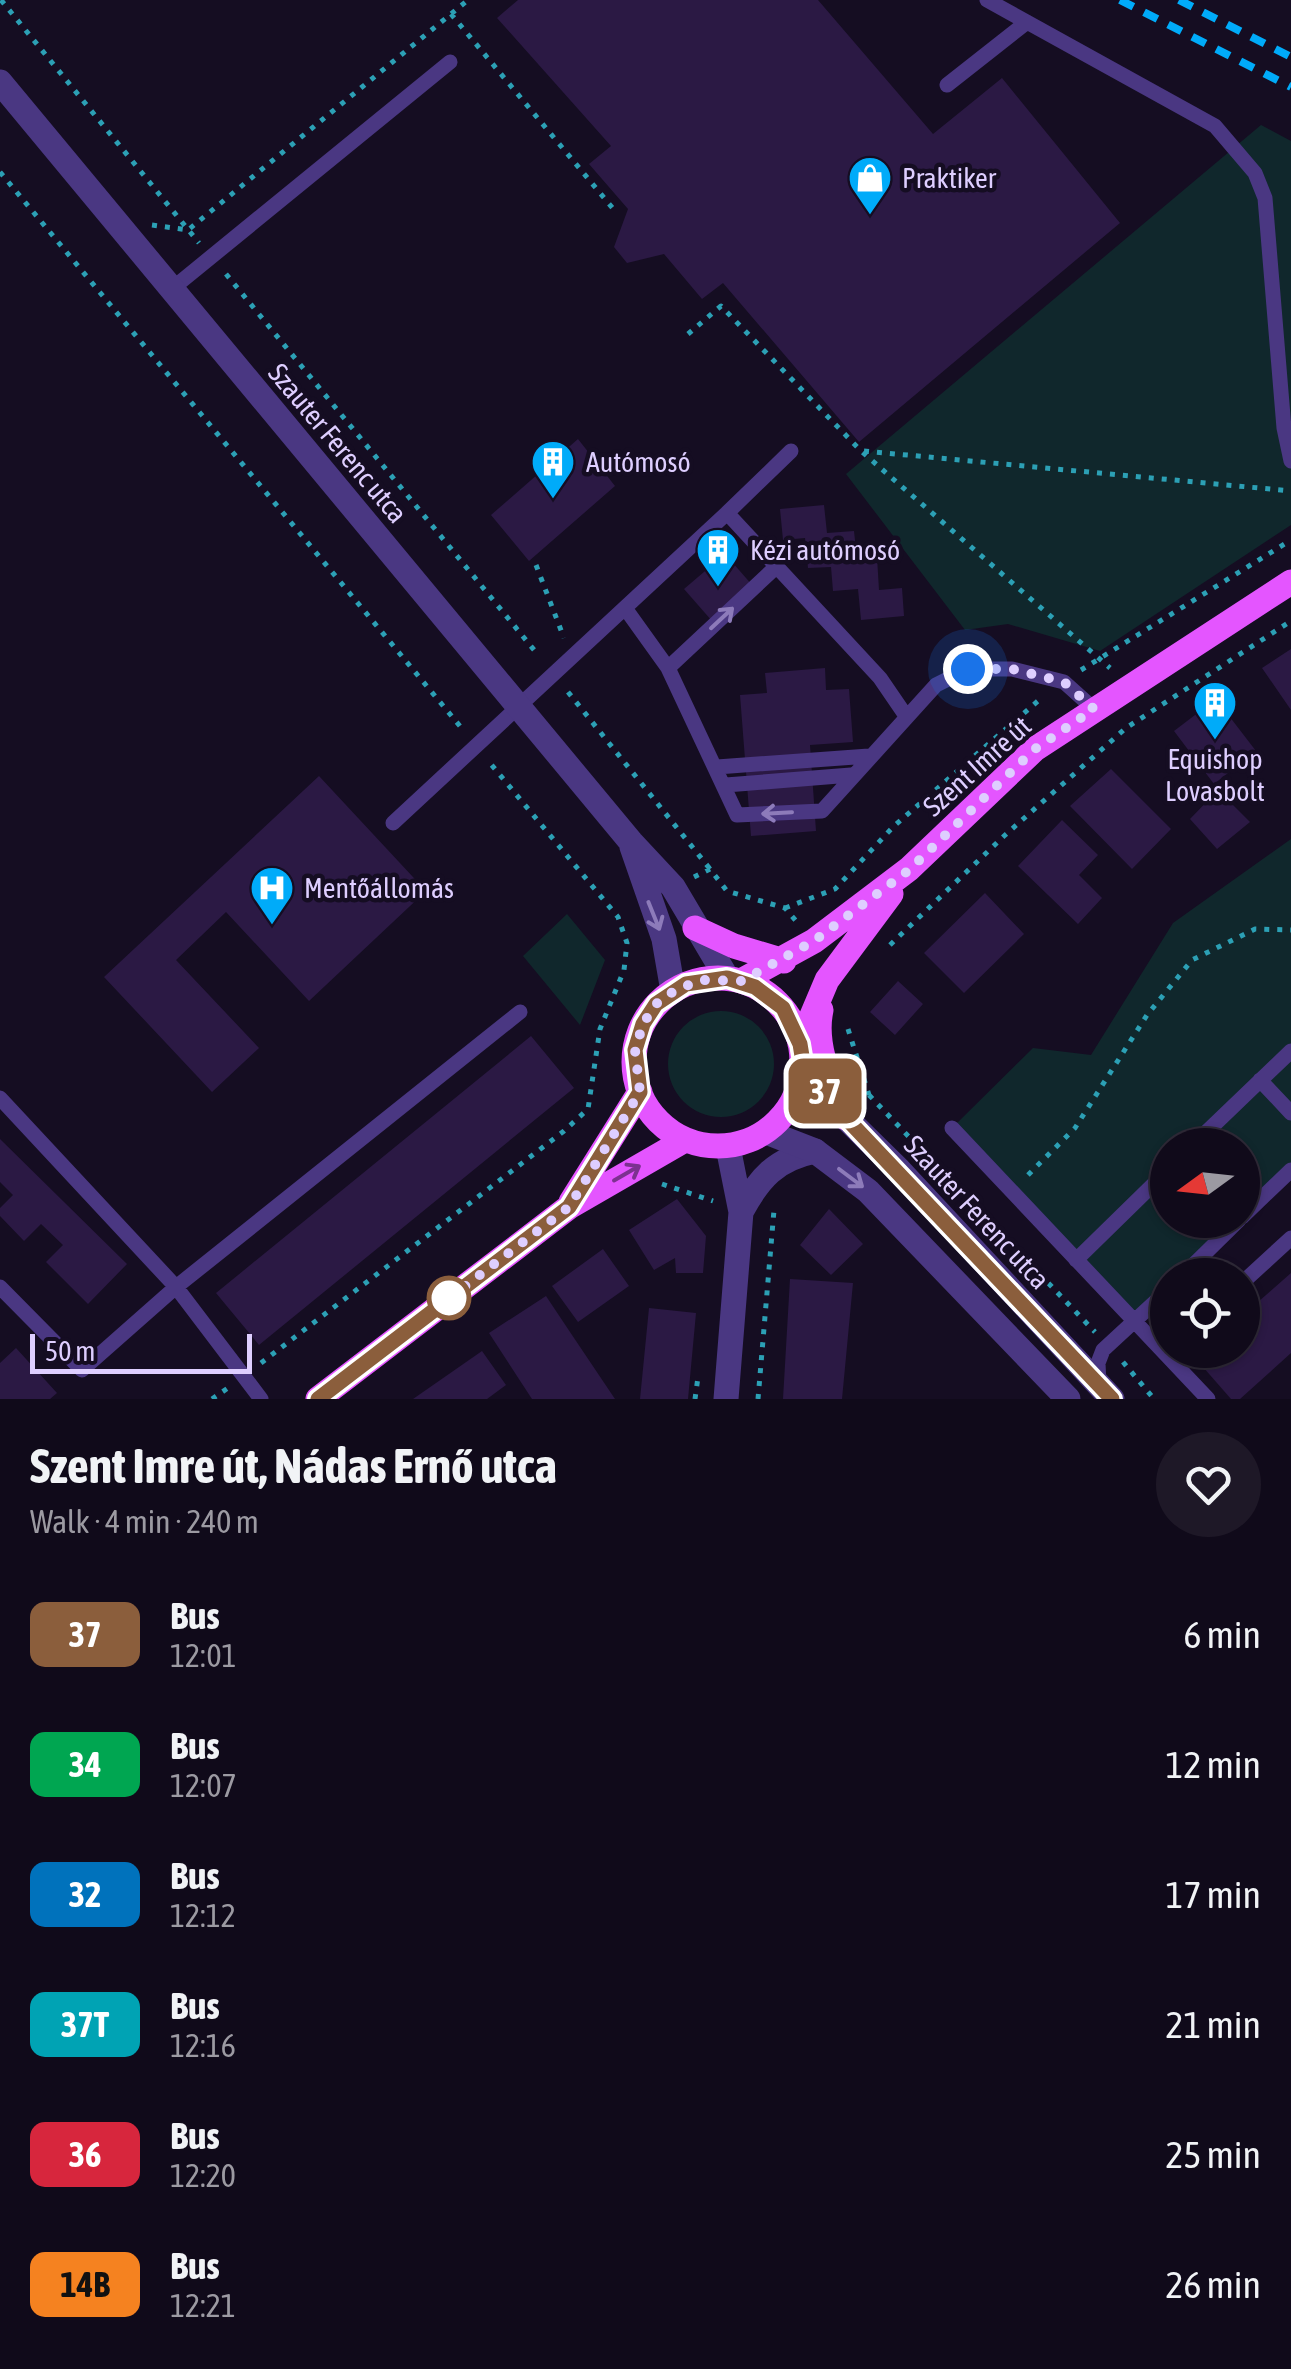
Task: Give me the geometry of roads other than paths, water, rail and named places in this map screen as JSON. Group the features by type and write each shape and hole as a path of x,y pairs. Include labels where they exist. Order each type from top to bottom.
{"main road":[{"name":"Szent Imre út","path":"734,980 784,961 909,870 1035,749 1291,582"},
{"name":"Szent Imre út","path":"802,1053 827,980 909,870"},
{"path":"696,928 734,946 784,961"},
{"path":"701,980 734,980 770,996 783,1008 802,1053 798,1090 786,1113 766,1132 728,1147 707,1146 684,1140 662,1125 640,1092 635,1050 643,1024 656,1004 674,991 701,980"},
{"path":"827,980 817,1029 827,1071 846,1118"},
{"path":"569,1207 640,1092"},
{"path":"318,1399 569,1207 684,1140"}],"street":[{"name":"Szauter Ferenc utca","path":"0,82 630,842 672,887 734,980"},
{"name":"Szauter Ferenc utca","path":"630,842 664,939 674,991"},
{"name":"Szauter Ferenc utca","path":"802,1053 846,1118 1105,1392"},
{"path":"766,1132 815,1152 868,1191 1068,1399"},
{"path":"726,1399 741,1212 728,1147"},
{"path":"741,1212 756,1184 778,1162 815,1152"}],"lane":[{"path":"987,0 1215,126 1254,173 1266,198 1284,428 1291,461"},
{"path":"947,84 1027,22"},
{"path":"173,288 450,62"},
{"path":"394,823 790,452"},
{"path":"727,514 880,678 906,716"},
{"path":"668,668 776,567"},
{"path":"624,608 668,668 737,815 822,810 936,685 968,669 1012,669 1064,682 1094,709"},
{"path":"718,768 869,756"},
{"path":"726,785 851,775"},
{"path":"0,1288 82,1370 176,1287 520,1012"},
{"path":"1211,1128 1291,1051"},
{"path":"1260,1080 1291,1113"},
{"path":"0,1098 176,1287 261,1399"},
{"path":"952,1128 1150,1335"},
{"path":"1260,1200 1291,1170"},
{"path":"1076,1260 1150,1188"},
{"path":"1200,1258 1221,1238"},
{"path":"1260,1266 1291,1238"},
{"path":"1105,1392 1098,1364 1106,1348 1150,1307"},
{"path":"1064,1348 1076,1355 1106,1348"},
{"path":"1182,1368 1208,1399"}],"railway":[{"path":"1120,0 1291,87"},
{"path":"1179,0 1291,57"}],"place":[{"name":"Praktiker","path":"870,216"},
{"name":"Autómosó","path":"553,500"},
{"name":"Kézi autómosó","path":"718,588"},
{"name":"Equishop Lovasbolt","path":"1215,741"},
{"name":"Mentőállomás","path":"272,926"}]}
